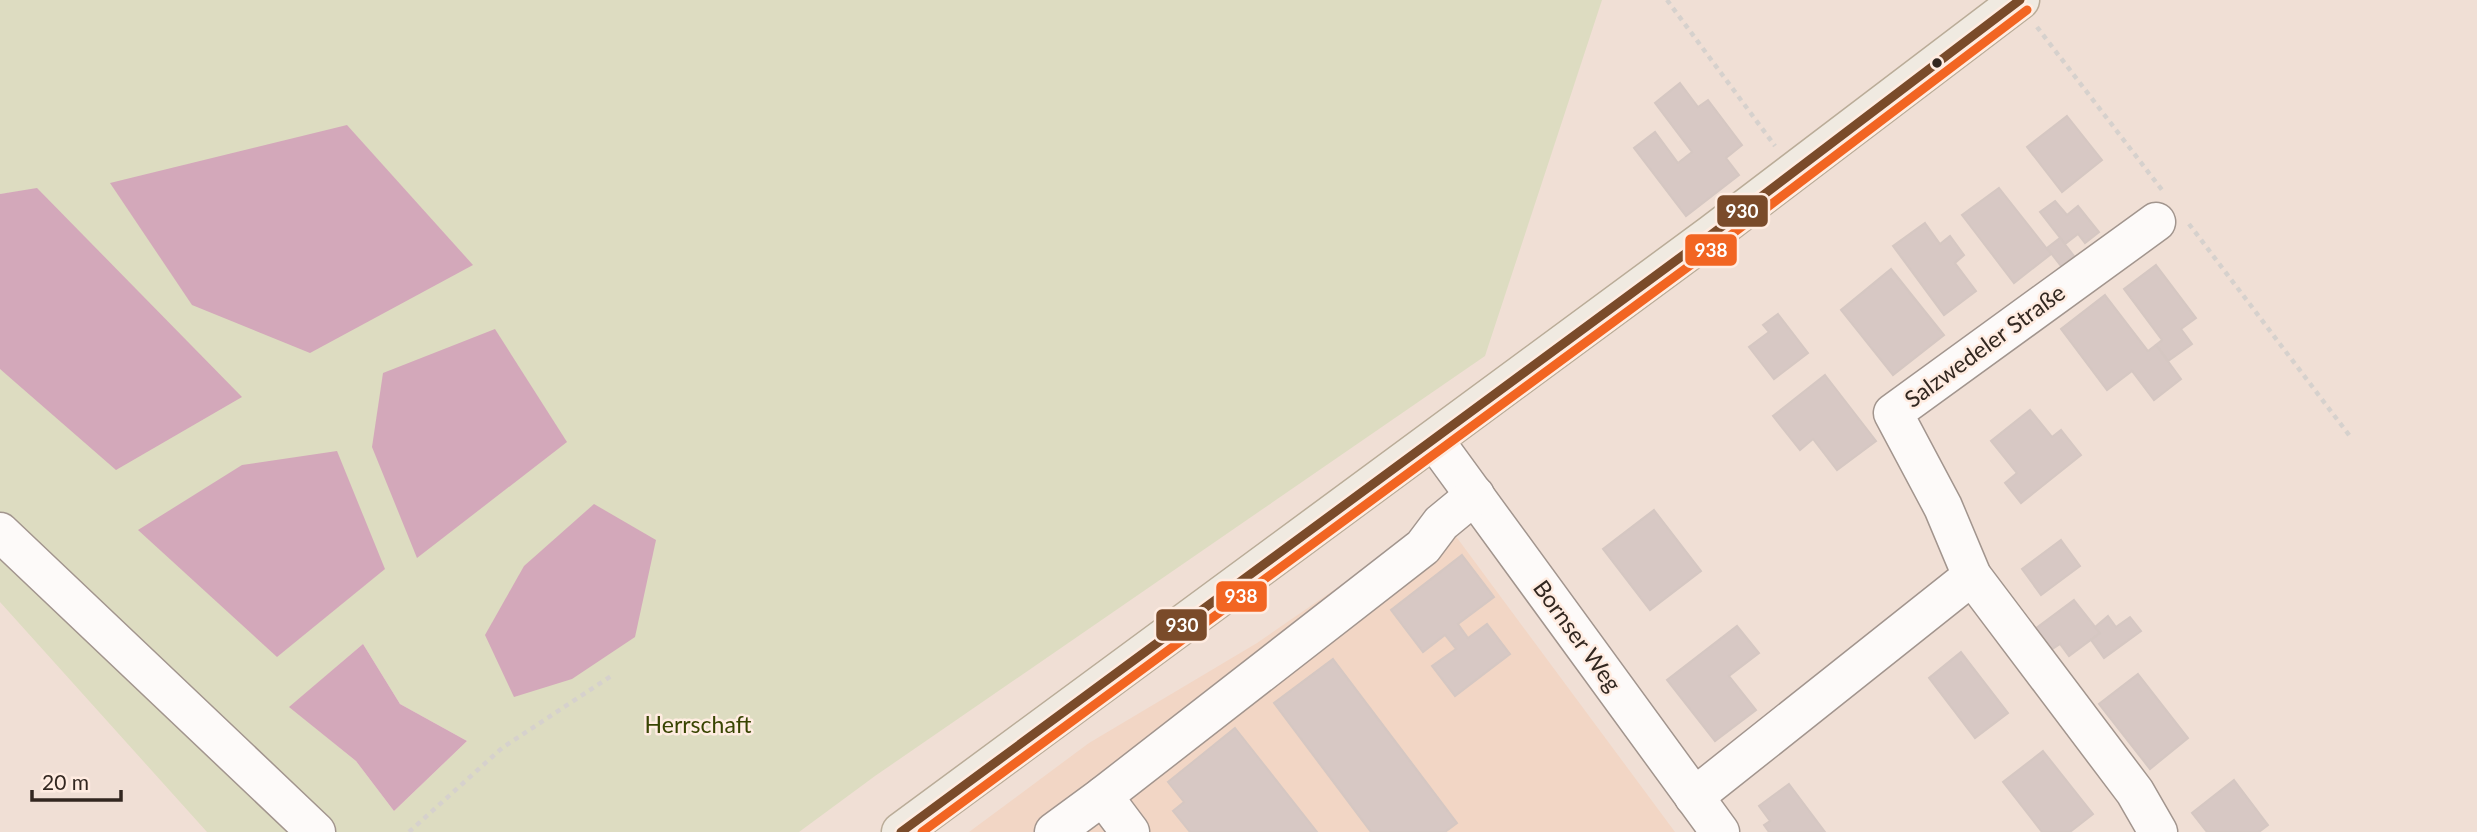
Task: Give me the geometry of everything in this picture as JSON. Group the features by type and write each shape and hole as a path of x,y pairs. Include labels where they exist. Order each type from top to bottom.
{"main road":[{"path":"901,832 1795,172 2019,1"}],"street":[{"name":"Salzwedeler Straße","path":"2158,832 2135,792 1972,576 1943,507 1893,413 2169,212"},
{"name":"Bornser Weg","path":"1434,440 1720,832"},
{"path":"1054,832 1423,547 1441,523 1475,495"},
{"path":"0,532 316,832"},
{"path":"1695,797 1972,576"},
{"path":"1103,796 1130,832"}],"path":[{"path":"1667,0 1795,172"},
{"path":"2019,1 2169,212 2352,439"},
{"path":"409,832 502,748 614,674"}],"shaded area":[{"path":"347,125 473,265 310,353 192,305 110,183"},
{"path":"37,188 242,397 116,470 0,369 0,194"},
{"path":"495,329 567,442 417,558 372,447 383,373"},
{"path":"337,451 385,569 277,657 138,530 242,465"},
{"path":"594,504 656,540 635,637 572,679 514,697 485,635 524,566"},
{"path":"1421,530 1452,531 1675,832 969,832 1089,743 1257,643"},
{"path":"363,644 400,704 467,741 394,811 356,761 289,707"}],"green space":[{"name":"Herrschaft","path":"0,0 1602,0 1485,356 875,776 799,832 207,832 0,602 0,369 27,390 38,189 0,194","holes":["363,644 400,704 467,741 394,811 356,761 290,707"]}],"building":[{"path":"1680,83 1698,107 1708,100 1742,145 1726,158 1739,175 1686,216 1634,148 1655,132 1678,163 1692,152 1655,103"},
{"path":"2067,116 2102,160 2062,192 2027,147"},
{"path":"1999,188 2051,254 2014,283 1962,215"},
{"path":"2055,201 2067,215 2078,206 2099,232 2085,243 2078,234 2065,244 2040,212"},
{"path":"1925,223 1940,244 1950,236 1964,255 1955,263 1976,291 1944,315 1893,246"},
{"path":"2060,238 2074,256 2061,266 2047,248"},
{"path":"2156,265 2196,318 2181,329 2192,344 2168,361 2156,345 2162,340 2124,289"},
{"path":"1891,269 1944,335 1893,375 1841,310"},
{"path":"2105,295 2148,351 2156,345 2181,379 2154,400 2132,371 2107,390 2061,329"},
{"path":"1778,314 1808,353 1774,379 1749,347 1769,332 1763,325"},
{"path":"1825,375 1876,441 1837,470 1813,439 1800,450 1773,416"},
{"path":"2030,410 2052,437 2061,430 2081,455 2021,503 2005,483 2017,473 1991,441"},
{"path":"1654,510 1701,571 1650,610 1603,549"},
{"path":"2061,540 2080,566 2041,595 2022,569"},
{"path":"1462,555 1494,597 1458,624 1468,638 1487,624 1510,654 1455,696 1432,666 1456,649 1445,635 1423,652 1391,610"},
{"path":"2074,600 2100,633 2069,656 2060,644 2051,650 2035,629"},
{"path":"2108,616 2116,627 2130,617 2141,631 2104,658 2091,640 2100,633 2095,627"},
{"path":"1737,626 1759,653 1729,676 1756,710 1715,741 1667,680"},
{"path":"1961,652 2008,713 1975,738 1929,678"},
{"path":"1333,659 1457,823 1445,832 1371,832 1274,703"},
{"path":"2138,674 2188,738 2150,769 2099,704"},
{"path":"1235,728 1317,832 1190,832 1173,811 1184,802 1168,782"},
{"path":"2043,751 2093,814 2070,832 2042,832 2003,782"},
{"path":"2234,780 2268,825 2259,832 2207,832 2192,813"},
{"path":"1789,784 1825,832 1769,832 1764,825 1770,821 1759,806"}],"transit line":[{"name":"930","path":"901,832 1712,234 2020,0"},
{"name":"938","path":"922,832 1719,244 2027,10"}]}
